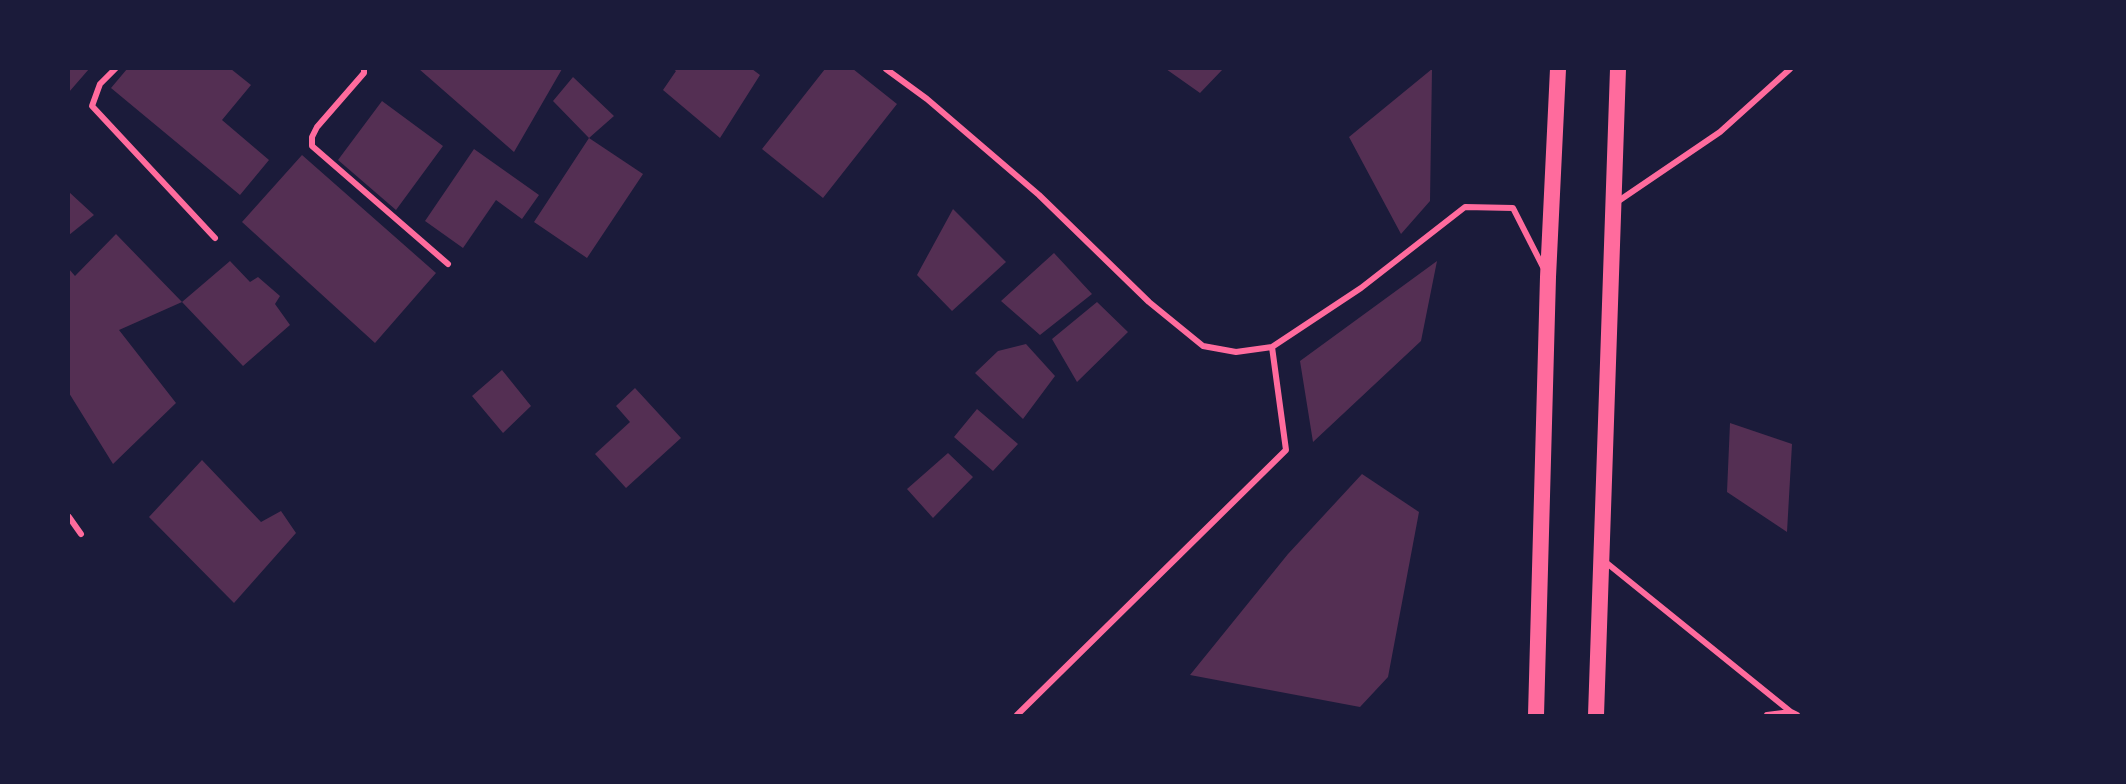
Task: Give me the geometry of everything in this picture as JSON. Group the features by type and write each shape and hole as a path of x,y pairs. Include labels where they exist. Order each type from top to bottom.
{"highway":[{"path":"1536,715 1548,277 1558,69"},
{"path":"1596,715 1618,69"}],"street":[{"path":"115,69 100,84 92,106 215,238"},
{"path":"364,69 364,72 317,127 312,146 448,264"},
{"path":"886,69 927,99 1039,195 1149,302 1203,346 1236,351 1272,347 1360,288 1465,207 1514,208 1548,277"},
{"path":"1612,206 1720,132 1790,69"},
{"path":"1017,715 1286,450 1272,347"},
{"path":"69,517 81,534"},
{"path":"1601,557 1794,713"},
{"path":"1767,715 1794,713"}],"building":[{"path":"69,69 89,69 69,92"},
{"path":"127,69 231,69 251,85 222,120 269,160 240,195 111,88"},
{"path":"419,69 562,69 514,152"},
{"path":"673,69 752,69 760,75 720,138 663,90 676,71"},
{"path":"825,69 853,69 897,104 823,198 762,149"},
{"path":"1166,69 1223,69 1200,93"},
{"path":"1432,69 1430,201 1401,234 1349,137"},
{"path":"573,77 614,116 589,138 553,101"},
{"path":"382,101 443,146 396,210 338,160"},
{"path":"589,138 643,174 587,258 534,222"},
{"path":"474,149 539,195 522,219 496,200 463,248 425,221"},
{"path":"302,155 436,273 375,343 242,222"},
{"path":"69,192 94,215 69,235"},
{"path":"953,209 1006,262 952,311 917,275"},
{"path":"116,234 182,302 119,330 176,403 113,464 69,393 69,269 75,276"},
{"path":"1054,253 1092,294 1040,335 1001,301"},
{"path":"230,261 250,282 258,277 280,296 275,304 290,325 243,366 182,302"},
{"path":"1437,261 1421,341 1313,442 1300,361"},
{"path":"1097,302 1128,332 1077,382 1052,339"},
{"path":"1026,344 1055,376 1023,419 975,373 998,351"},
{"path":"502,370 531,406 503,433 472,396"},
{"path":"635,388 681,438 626,488 595,454 630,422 616,406"},
{"path":"977,409 1018,444 993,471 954,437"},
{"path":"1730,423 1792,444 1787,532 1727,492"},
{"path":"948,453 973,477 933,518 907,489"},
{"path":"202,460 261,522 281,511 296,533 234,603 149,517"},
{"path":"1362,474 1419,512 1388,677 1360,707 1190,675 1288,554"}]}
